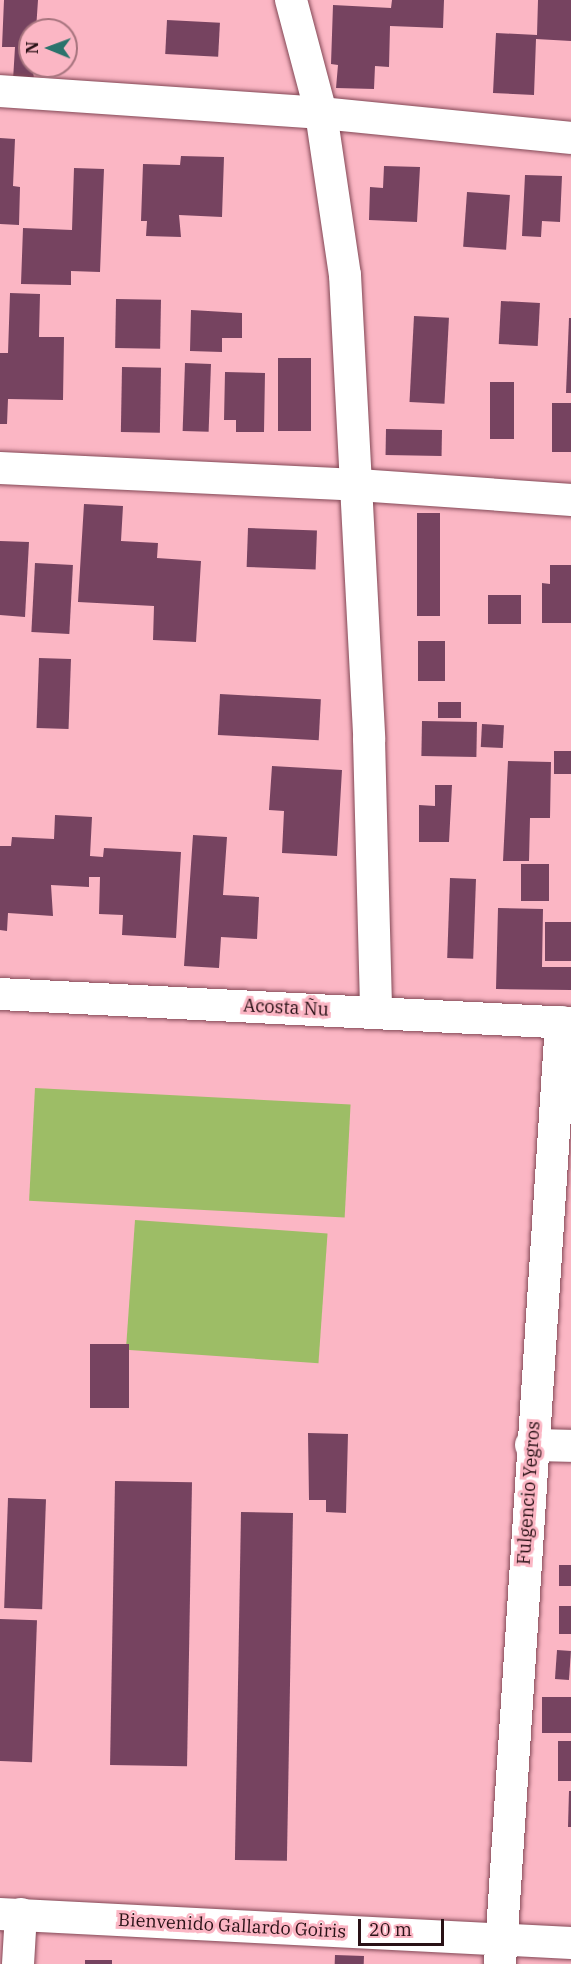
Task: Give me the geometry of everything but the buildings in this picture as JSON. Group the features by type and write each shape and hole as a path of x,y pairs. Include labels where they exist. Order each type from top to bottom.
{"street":[{"path":"291,0 321,113 345,275 358,485 376,1012"},
{"path":"0,91 321,113 571,138"},
{"path":"0,468 358,485 571,500"},
{"name":"Acosta Ñu","path":"0,994 566,1023"},
{"name":"Fulgencio Yegros","path":"501,1952 531,1445 566,1023"},
{"path":"531,1445 571,1446"},
{"path":"10,1914 18,1964"},
{"name":"Bienvenido Gallardo Goiris","path":"10,1914 501,1952 571,1943"}],"green space":[{"path":"35,1088 351,1105 345,1217 29,1201"},
{"path":"135,1220 328,1233 318,1363 126,1350"}]}
